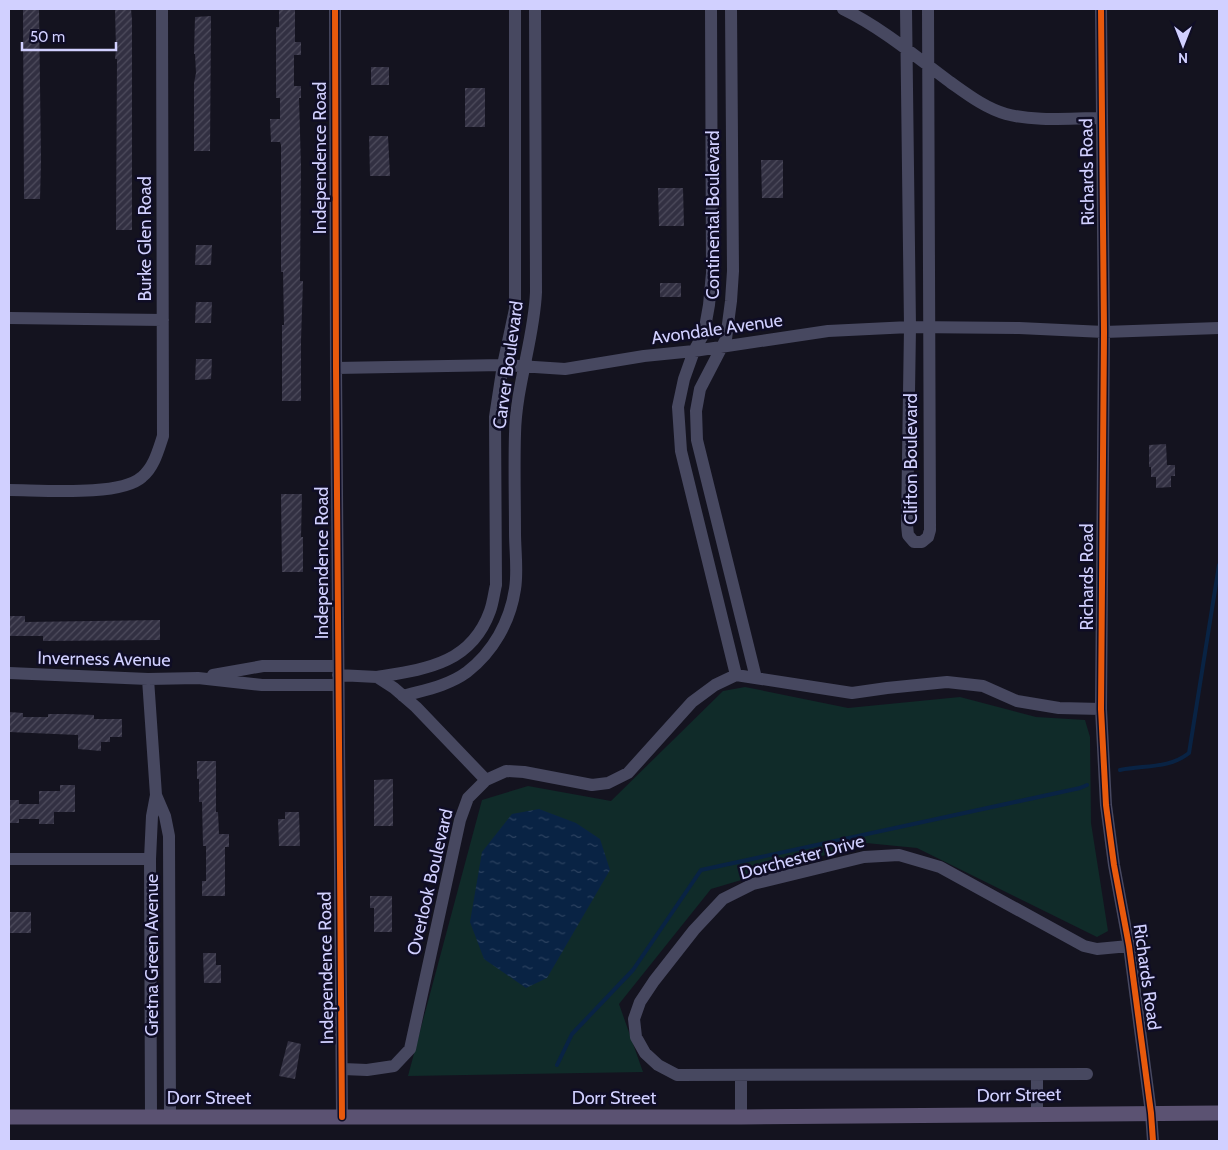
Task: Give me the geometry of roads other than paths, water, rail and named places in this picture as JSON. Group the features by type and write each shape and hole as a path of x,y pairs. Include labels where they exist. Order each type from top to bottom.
{"main road":[{"name":"Dorr Street","path":"9,1117 741,1117 1219,1113"}],"street":[{"name":"Burke Glen Road","path":"9,490 112,490 128,485 141,479 152,467 164,436 162,9"},
{"name":"Independence Road","path":"335,9 342,1117"},
{"name":"Carver Boulevard","path":"378,677 425,669 456,657 477,636 490,611 496,585 495,417 503,365 515,309 515,9"},
{"name":"Carver Boulevard","path":"403,696 448,683 466,673 482,658 496,642 506,622 516,588 515,432 520,385 536,314 535,9"},
{"name":"Continental Boulevard","path":"711,9 712,273 704,333 694,351 684,379 678,407 681,451 736,675"},
{"name":"Continental Boulevard","path":"731,9 733,271 726,339 700,388 696,411 697,440 756,678"},
{"path":"843,9 892,37 906,50 981,103 1005,114 1031,118 1101,118"},
{"name":"Clifton Boulevard","path":"906,9 910,327 908,535 914,542 922,542 928,538 930,530 928,9"},
{"name":"Richards Road","path":"1101,9 1104,332 1101,709 1106,805 1114,865 1129,946 1153,1141"},
{"path":"9,318 162,320"},
{"name":"Avondale Avenue","path":"336,368 503,365 565,369 644,356 694,351 828,331 910,327 1019,328 1104,332 1219,328"},
{"name":"Inverness Avenue","path":"198,678 263,666 338,675 378,677"},
{"name":"Inverness Avenue","path":"9,673 148,679 198,678 262,685 338,675"},
{"path":"736,675 852,694 887,688 947,682 983,686 1017,701 1059,708 1101,709"},
{"name":"Overlook Boulevard","path":"343,1069 367,1070 394,1066 410,1049 460,820 468,798 486,780 506,771 524,772 592,785 608,783 628,773 692,702 715,685 736,675"},
{"path":"378,677 416,707 486,780"},
{"name":"Gretna Green Avenue","path":"148,679 156,795 150,843 151,1117"},
{"name":"Gretna Green Avenue","path":"156,795 165,816 169,843 170,1117"},
{"path":"150,843 169,843"},
{"name":"Dorchester Drive","path":"1087,1074 677,1075 658,1065 645,1052 636,1037 634,1019 640,1002 654,981 694,930 723,899 754,884 864,857 899,855 940,867 1084,946 1097,949 1129,946"},
{"path":"9,859 150,865 169,871"},
{"path":"1037,1075 1037,1114"},
{"path":"740,1076 741,1117"}],"water":[{"path":"539,809 576,823 600,839 610,870 547,978 526,988 484,959 470,922 482,852 512,814"}],"waterway":[{"path":"1120,770 1165,764 1173,762 1189,753 1219,565"},
{"path":"557,1065 572,1034 633,970 701,870 1087,785"}]}
